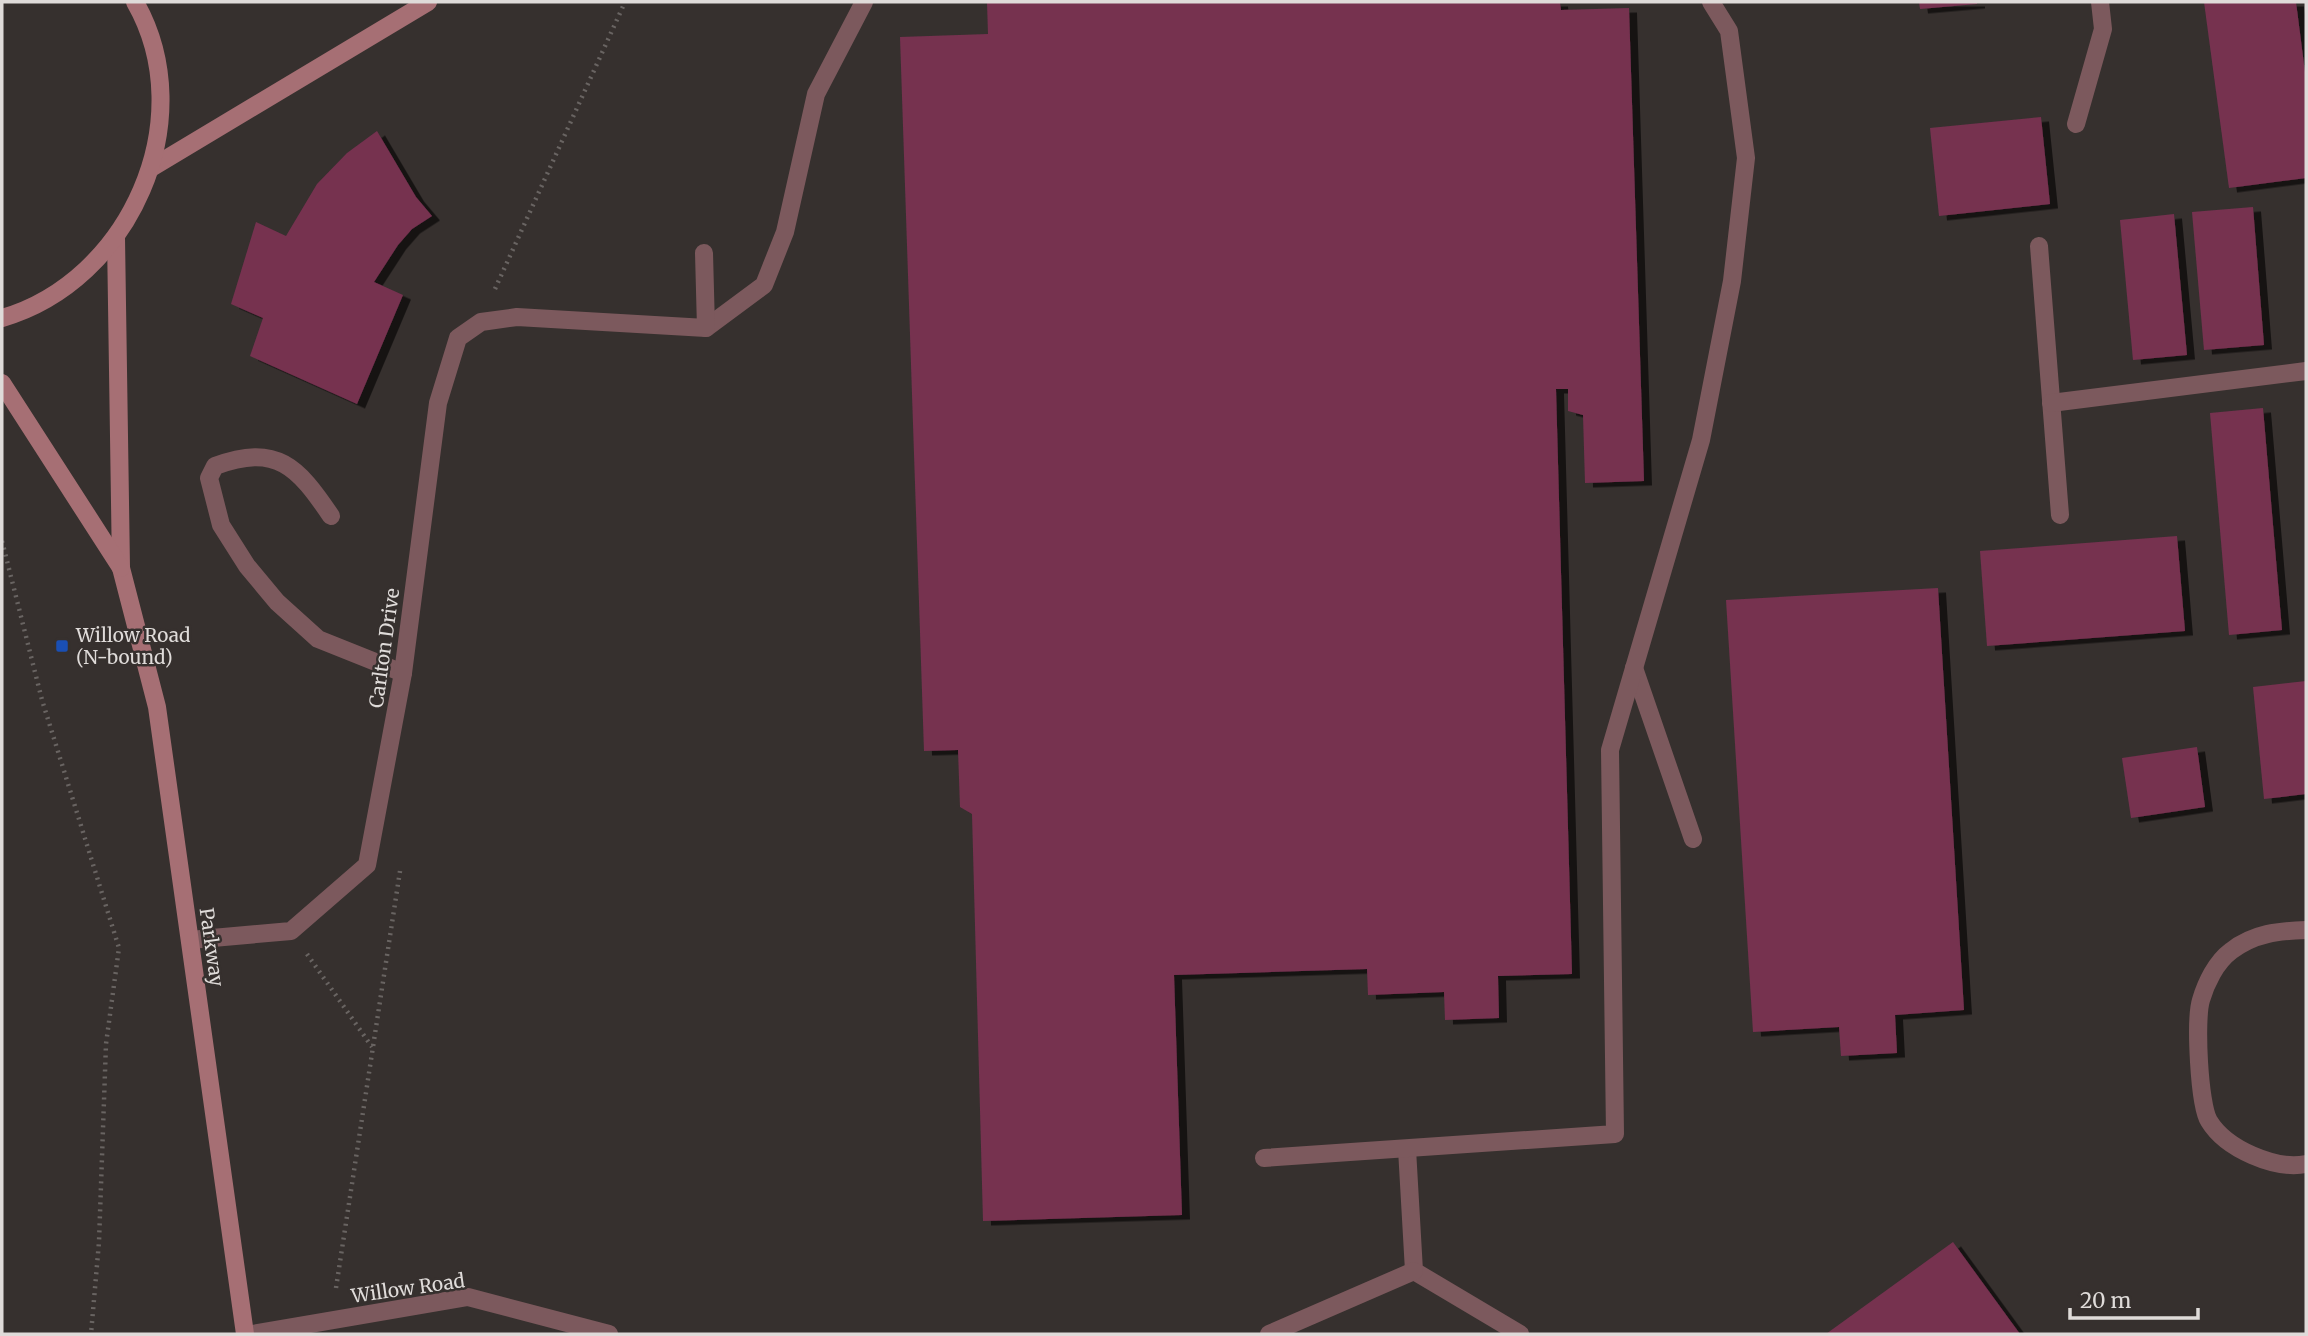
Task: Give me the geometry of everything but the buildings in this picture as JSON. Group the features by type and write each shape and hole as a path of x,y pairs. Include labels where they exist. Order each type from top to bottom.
{"main road":[{"path":"2,317 23,311 74,281 116,239 137,204 151,168 161,95 148,23 135,2"},
{"path":"151,168 428,2"},
{"path":"116,239 121,568"},
{"path":"2,383 121,568"},
{"name":"Parkway","path":"121,568 157,707 245,1334"}],"lane":[{"path":"481,322 517,317 555,317 706,328 764,285 785,232 816,94 864,2"},
{"path":"1264,1158 1615,1134 1610,750 1701,440 1732,281 1746,158 1729,31 1712,2"},
{"path":"2076,124 2103,29 2100,2"},
{"path":"2039,246 2060,515"},
{"path":"704,253 706,328"},
{"name":"Carlton Drive","path":"291,931 367,865 403,673 438,403 458,338 481,322"},
{"path":"2051,403 2306,371"},
{"path":"331,516 307,481 284,461 234,459 215,466 209,478 220,524 247,566 277,602 318,639 403,673"},
{"path":"1634,668 1693,839"},
{"path":"2306,930 2267,932 2231,951 2212,974 2200,1003 2200,1078 2208,1119 2223,1139 2246,1154 2296,1166 2306,1164"},
{"path":"190,940 291,931"},
{"path":"1407,1149 1413,1271"},
{"path":"1269,1334 1413,1271"},
{"path":"1413,1271 1521,1334"},
{"name":"Willow Road","path":"252,1334 468,1297 609,1334"}],"path":[{"path":"481,322 625,2"},
{"path":"2,541 42,700 119,948 106,1044 99,1242 91,1334"},
{"path":"331,1321 400,865"},
{"path":"291,931 373,1048"}],"place":[{"name":"Willow Road (N-bound)","path":"62,646"}]}
